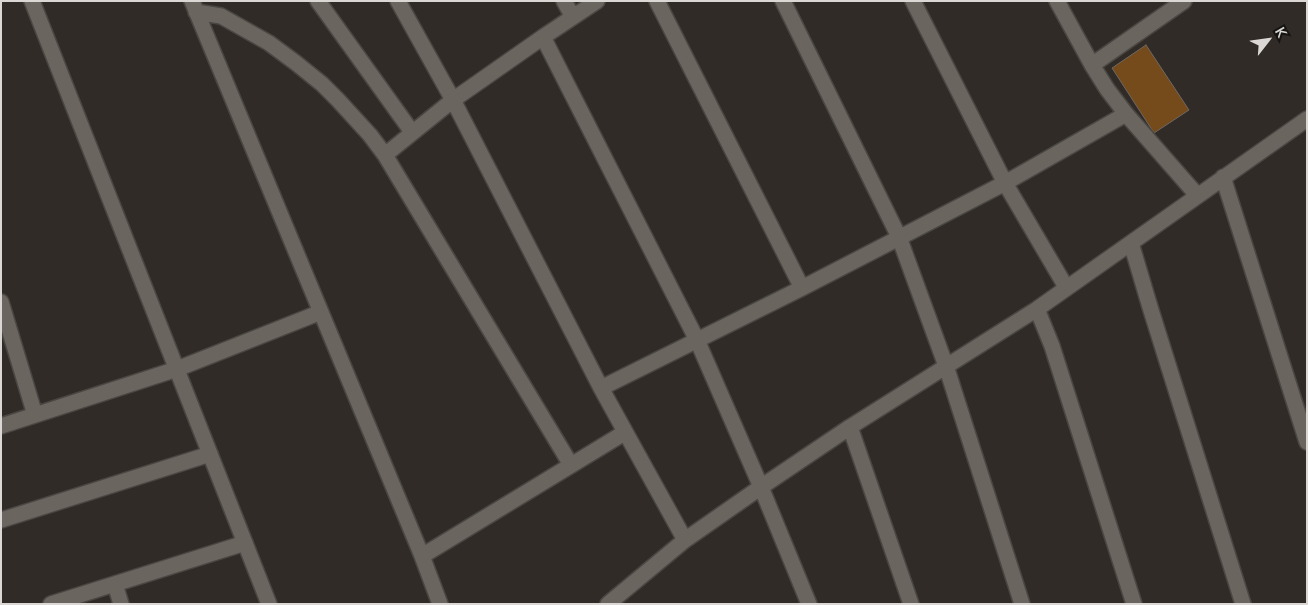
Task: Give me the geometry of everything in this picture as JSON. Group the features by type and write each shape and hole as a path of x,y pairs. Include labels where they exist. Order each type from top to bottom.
{"street":[{"path":"32,1 268,604"},
{"path":"318,1 412,132"},
{"path":"398,1 453,100 624,432 685,540"},
{"path":"564,1 573,17"},
{"path":"385,155 453,100 597,1"},
{"path":"657,1 802,288"},
{"path":"783,1 899,237 946,366 1022,604"},
{"path":"913,1 1005,183 1066,287"},
{"path":"1057,1 1092,65 1126,114 1197,195"},
{"path":"1092,65 1184,1"},
{"path":"194,6 221,16 269,43 296,62 354,117 385,155 571,465"},
{"path":"194,6 422,556 440,604"},
{"path":"543,37 696,340 761,487 809,604"},
{"path":"601,388 802,288 1005,183 1126,114"},
{"path":"608,604 685,540 761,487 850,427 1037,309 1307,119"},
{"path":"1223,177 1307,442"},
{"path":"1131,243 1243,604"},
{"path":"1,302 35,415"},
{"path":"1037,309 1052,346 1134,604"},
{"path":"1,426 177,369 321,312"},
{"path":"850,427 911,604"},
{"path":"422,556 624,432"},
{"path":"1,520 210,454"},
{"path":"51,604 245,543"},
{"path":"115,584 121,604"}],"building":[{"path":"1146,45 1189,110 1154,133 1112,68"}]}
